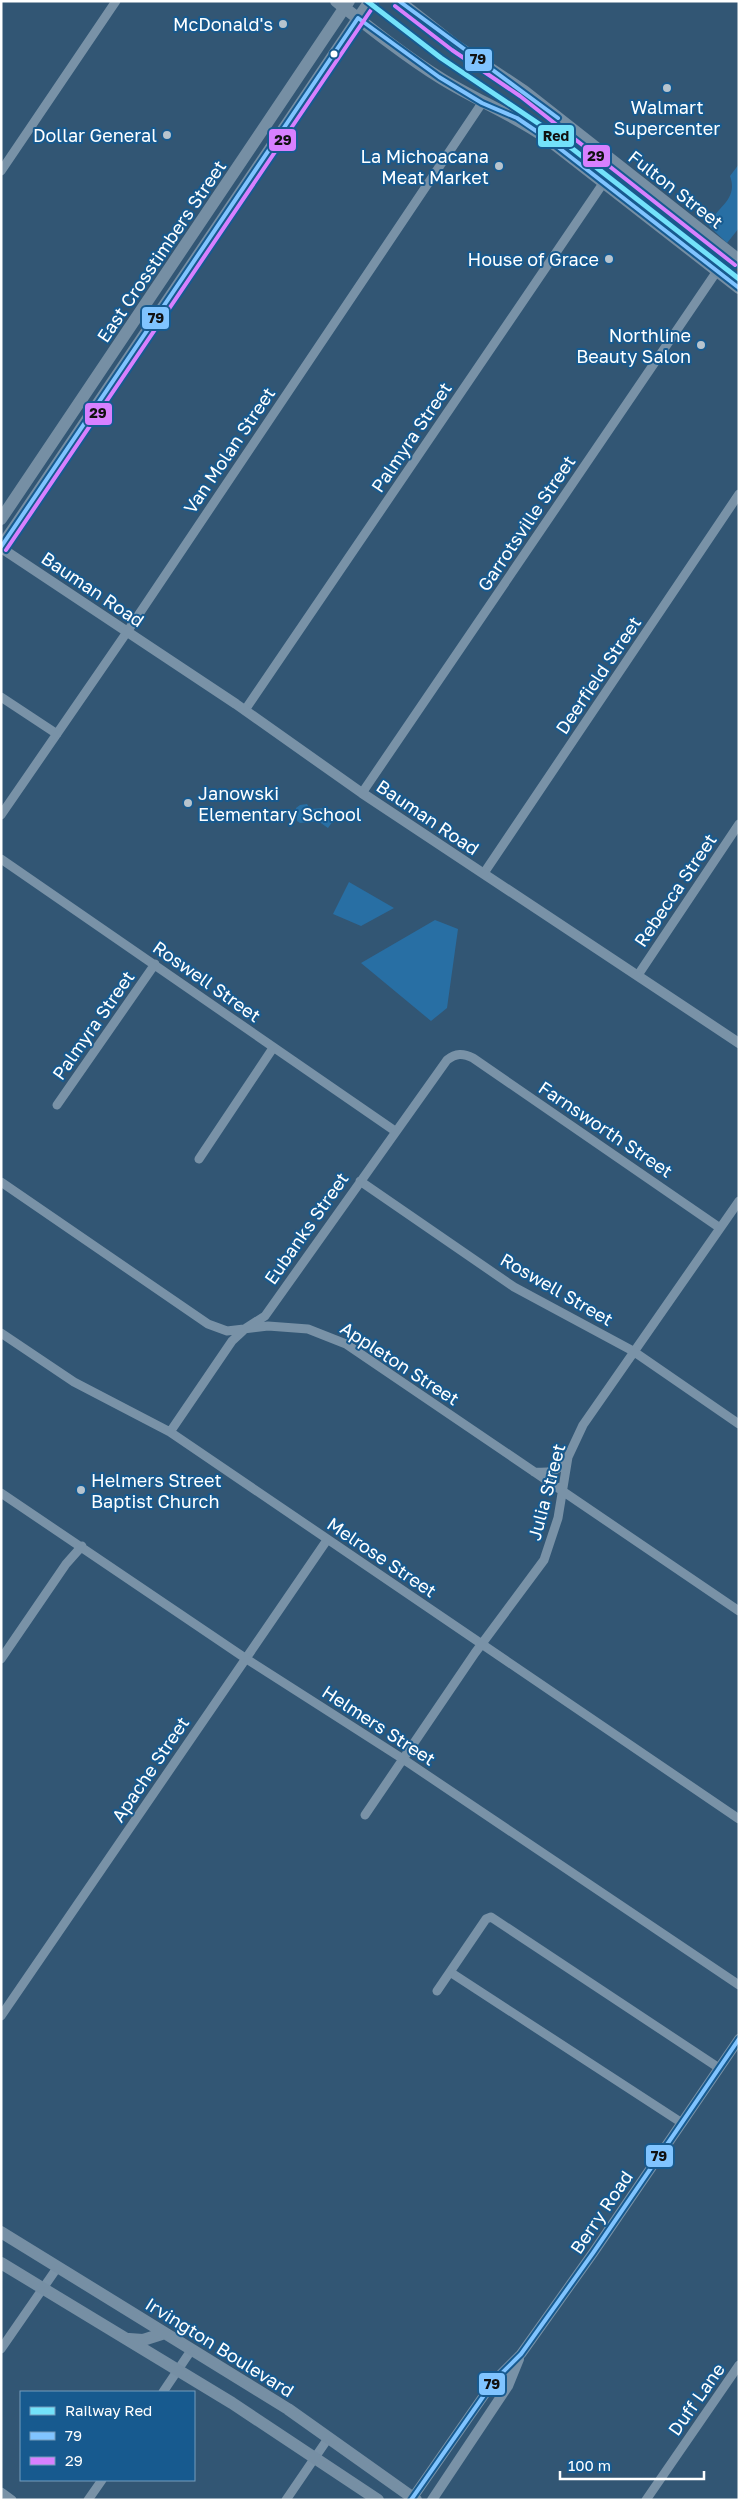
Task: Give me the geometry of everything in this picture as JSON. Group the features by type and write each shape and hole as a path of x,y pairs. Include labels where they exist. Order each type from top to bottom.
{"main road":[{"name":"East Crosstimbers Street","path":"1,547 370,1"},
{"name":"Fulton Street","path":"399,1 462,50 524,91 739,260"},
{"name":"East Crosstimbers Street","path":"1,519 271,119 343,4"},
{"path":"343,4 358,18 439,77 482,102 517,118 604,182 739,288"},
{"path":"271,119 284,129"},
{"path":"201,224 214,231"},
{"path":"132,327 143,336"},
{"path":"63,429 75,437"},
{"name":"Irvington Boulevard","path":"1,2232 192,2349 329,2437 413,2499"},
{"path":"1,2263 179,2370 378,2500"},
{"path":"124,2338 143,2340 165,2333"}],"street":[{"path":"1,171 116,1"},
{"name":"Van Molan Street","path":"1,815 128,632 482,102"},
{"name":"Palmyra Street","path":"245,710 604,182"},
{"name":"Garrotsville Street","path":"362,793 717,271"},
{"name":"Deerfield Street","path":"484,874 739,494"},
{"name":"Bauman Road","path":"1,547 245,710 362,793 739,1043"},
{"path":"1,697 57,734"},
{"name":"Rebecca Street","path":"638,975 739,824"},
{"name":"Roswell Street","path":"1,859 394,1131"},
{"name":"Palmyra Street","path":"58,1105 155,964"},
{"path":"199,1159 274,1048"},
{"name":"Eubanks Street","path":"170,1432 232,1341 246,1328 265,1316 394,1131 447,1060 457,1054 465,1054 473,1058"},
{"name":"Farnsworth Street","path":"473,1058 720,1228"},
{"name":"Roswell Street","path":"360,1181 514,1287 633,1351 739,1424"},
{"path":"1,1182 208,1324 227,1331 232,1341"},
{"name":"Julia Street","path":"365,1815 482,1644 544,1560 558,1518 564,1492 568,1458 583,1425 739,1201"},
{"path":"265,1316 268,1326"},
{"name":"Appleton Street","path":"227,1331 268,1326 308,1329 346,1344 739,1611"},
{"name":"Melrose Street","path":"1,1333 74,1382 170,1432 739,1819"},
{"path":"534,1472 548,1473 561,1468 568,1458"},
{"name":"Helmers Street","path":"1,1493 245,1658 403,1759 739,1985"},
{"name":"Apache Street","path":"1,2016 327,1540"},
{"path":"1,1659 66,1564 82,1546"},
{"path":"437,1991 486,1919 495,1918 719,2068"},
{"path":"450,1972 682,2122"},
{"name":"Berry Road","path":"413,2499 494,2381 521,2354 739,2038"},
{"path":"1,2349 57,2268"},
{"path":"164,2391 192,2349"},
{"name":"Berry Road","path":"432,2500 508,2386 521,2354"},
{"name":"Duff Lane","path":"646,2500 739,2365"},
{"path":"286,2500 329,2437"},
{"path":"88,2500 101,2481"},
{"path":"1,2492 12,2500"}],"shaded area":[{"path":"739,164 739,228 727,243 709,226 712,219 729,198 732,185 730,176"},
{"path":"307,804 310,809 325,808 337,815 328,828 318,821 300,823 297,821 296,808"},
{"path":"349,882 394,908 361,926 333,914"},
{"path":"435,920 458,929 447,1008 431,1021 361,963"}],"rail line":[{"name":"Red","path":"367,1 441,58 551,132 739,279"}],"transit line":[{"name":"79","path":"399,1 558,118"},
{"name":"29","path":"6,550 375,4"},
{"name":"29","path":"395,6 452,50 520,96 735,265"},
{"name":"79","path":"1,547 358,18 439,77 482,103 517,118 545,137 739,288"},
{"name":"79","path":"411,2500 494,2381 521,2354 593,2253 739,2039"}],"place":[{"name":"McDonald's","path":"283,24"},
{"name":"Walmart Supercenter","path":"667,88"},
{"name":"Dollar General","path":"167,135"},
{"name":"La Michoacana Meat Market","path":"499,166"},
{"name":"House of Grace","path":"609,259"},
{"name":"Northline Beauty Salon","path":"701,345"},
{"name":"Janowski Elementary School","path":"188,803"},
{"name":"Helmers Street Baptist Church","path":"81,1490"}]}
